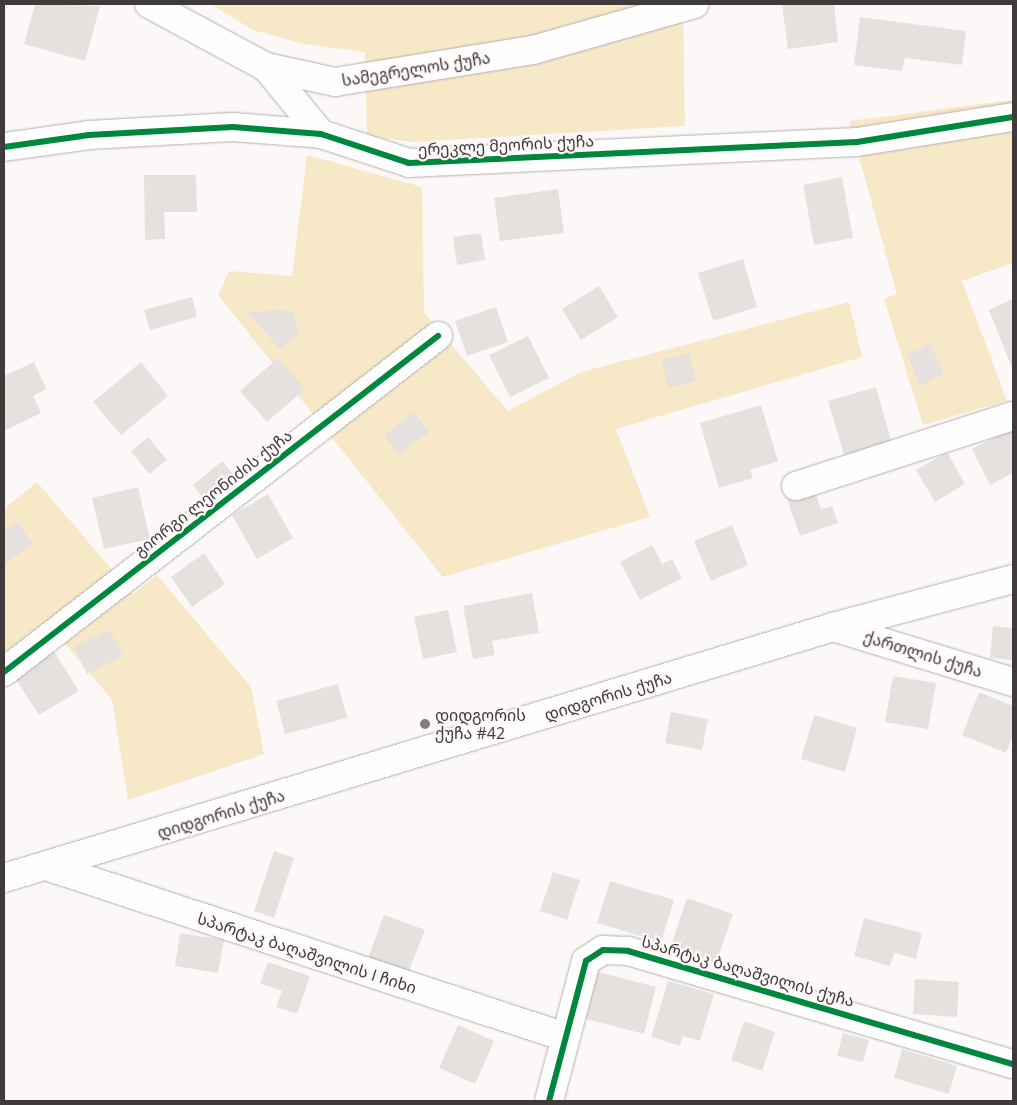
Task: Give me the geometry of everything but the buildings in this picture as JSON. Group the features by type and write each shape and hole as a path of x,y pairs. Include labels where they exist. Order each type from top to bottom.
{"main road":[{"name":"სამეგრელოს ქუჩა","path":"149,4 266,67 335,82 533,50 695,4"},
{"path":"266,67 321,134"},
{"name":"ერეკლე მეორის ქუჩა","path":"4,147 89,135 232,127 321,134 409,163 857,142 1013,117"},
{"name":"გიორგი ლეონიძის ქუჩა","path":"4,672 438,336"},
{"path":"796,486 1013,416"},
{"name":"დიდგორის ქუჩა","path":"4,878 49,867 833,626 1013,579"},
{"name":"ქართლის ქუჩა","path":"833,626 1013,682"},
{"name":"სპარტაკ ბაღაშვილის I ჩიხი","path":"49,867 565,1037"},
{"name":"სპარტაკ ბაღაშვილის ქუჩა","path":"549,1101 586,961 604,950 628,951 1013,1064"}],"shaded area":[{"path":"210,4 683,4 685,126 413,142 367,136 365,52 304,44 253,30"},
{"path":"1013,100 1013,263 962,281 1007,401 923,425 884,299 897,294 849,121"},
{"path":"307,155 422,187 424,313 508,411 581,372 849,302 862,357 616,429 650,517 443,577 218,295 229,271 292,276"},
{"path":"37,482 133,594 157,575 251,687 264,754 128,800 112,700 46,621 4,654 4,509"}],"cycle path":[{"path":"4,147 89,135 233,127 321,134 409,163 857,142 1013,117"},
{"path":"4,672 438,336"},
{"path":"549,1101 586,961 603,950 628,951 1013,1064"}],"place":[{"name":"დიდგორის ქუჩა #42","path":"425,724"}]}
